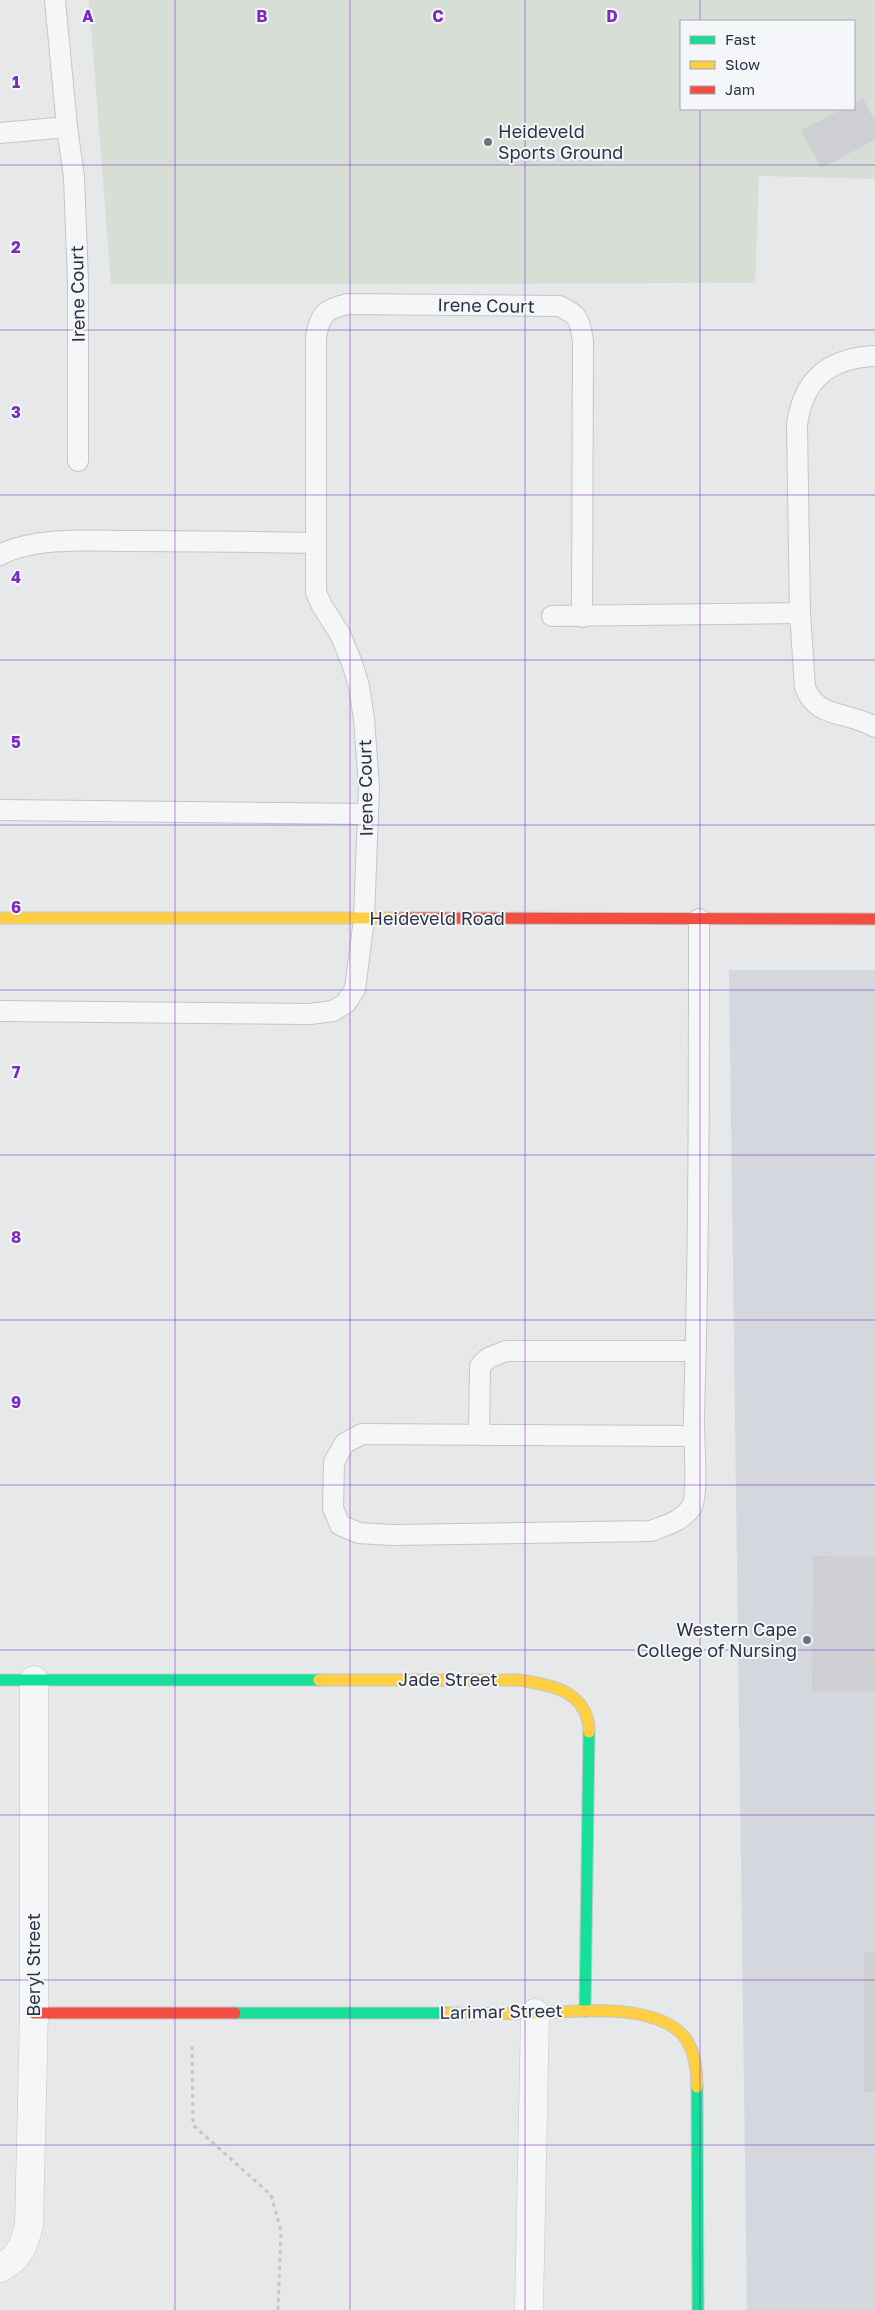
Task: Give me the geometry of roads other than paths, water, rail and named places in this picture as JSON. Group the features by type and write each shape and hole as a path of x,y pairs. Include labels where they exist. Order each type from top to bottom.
{"street":[{"name":"Heideveld Road","path":"0,918 875,919"},
{"name":"Jade Street","path":"0,1680 518,1680 564,1689 579,1703 589,1726 585,2011"},
{"name":"Beryl Street","path":"0,2268 11,2263 23,2248 30,2225 34,2013 34,1680"},
{"name":"Larimar Street","path":"34,2013 535,2013 585,2011 651,2016 671,2023 688,2041 695,2061 697,2082 698,2310"},
{"path":"529,2310 535,2013"}],"lane":[{"name":"Irene Court","path":"55,0 67,127 74,177 78,282 78,461"},
{"path":"0,134 67,127"},
{"name":"Irene Court","path":"0,1011 310,1014 333,1011 346,1003 355,989 364,919 369,787 365,729 359,686 352,662 340,634 322,606 316,592 316,337 318,322 333,307 348,304 559,306 573,312 580,324 583,340 582,616"},
{"path":"875,356 860,357 843,362 818,376 805,393 797,425 800,613 805,687 809,698 815,705 827,711 862,720 875,727"},
{"path":"0,555 9,550 30,544 80,541 316,542"},
{"path":"552,616 800,613"},
{"path":"0,810 368,814"},
{"path":"693,1436 362,1434 345,1442 334,1462 333,1508 340,1525 359,1533 392,1535 651,1531 676,1522 692,1505 695,1481 693,1436 696,1351 699,919"},
{"path":"479,1434 480,1366 488,1358 506,1350 696,1351"}],"place":[{"name":"Heideveld Sports Ground","path":"488,142"},
{"name":"Western Cape College of Nursing","path":"807,1640"}]}
